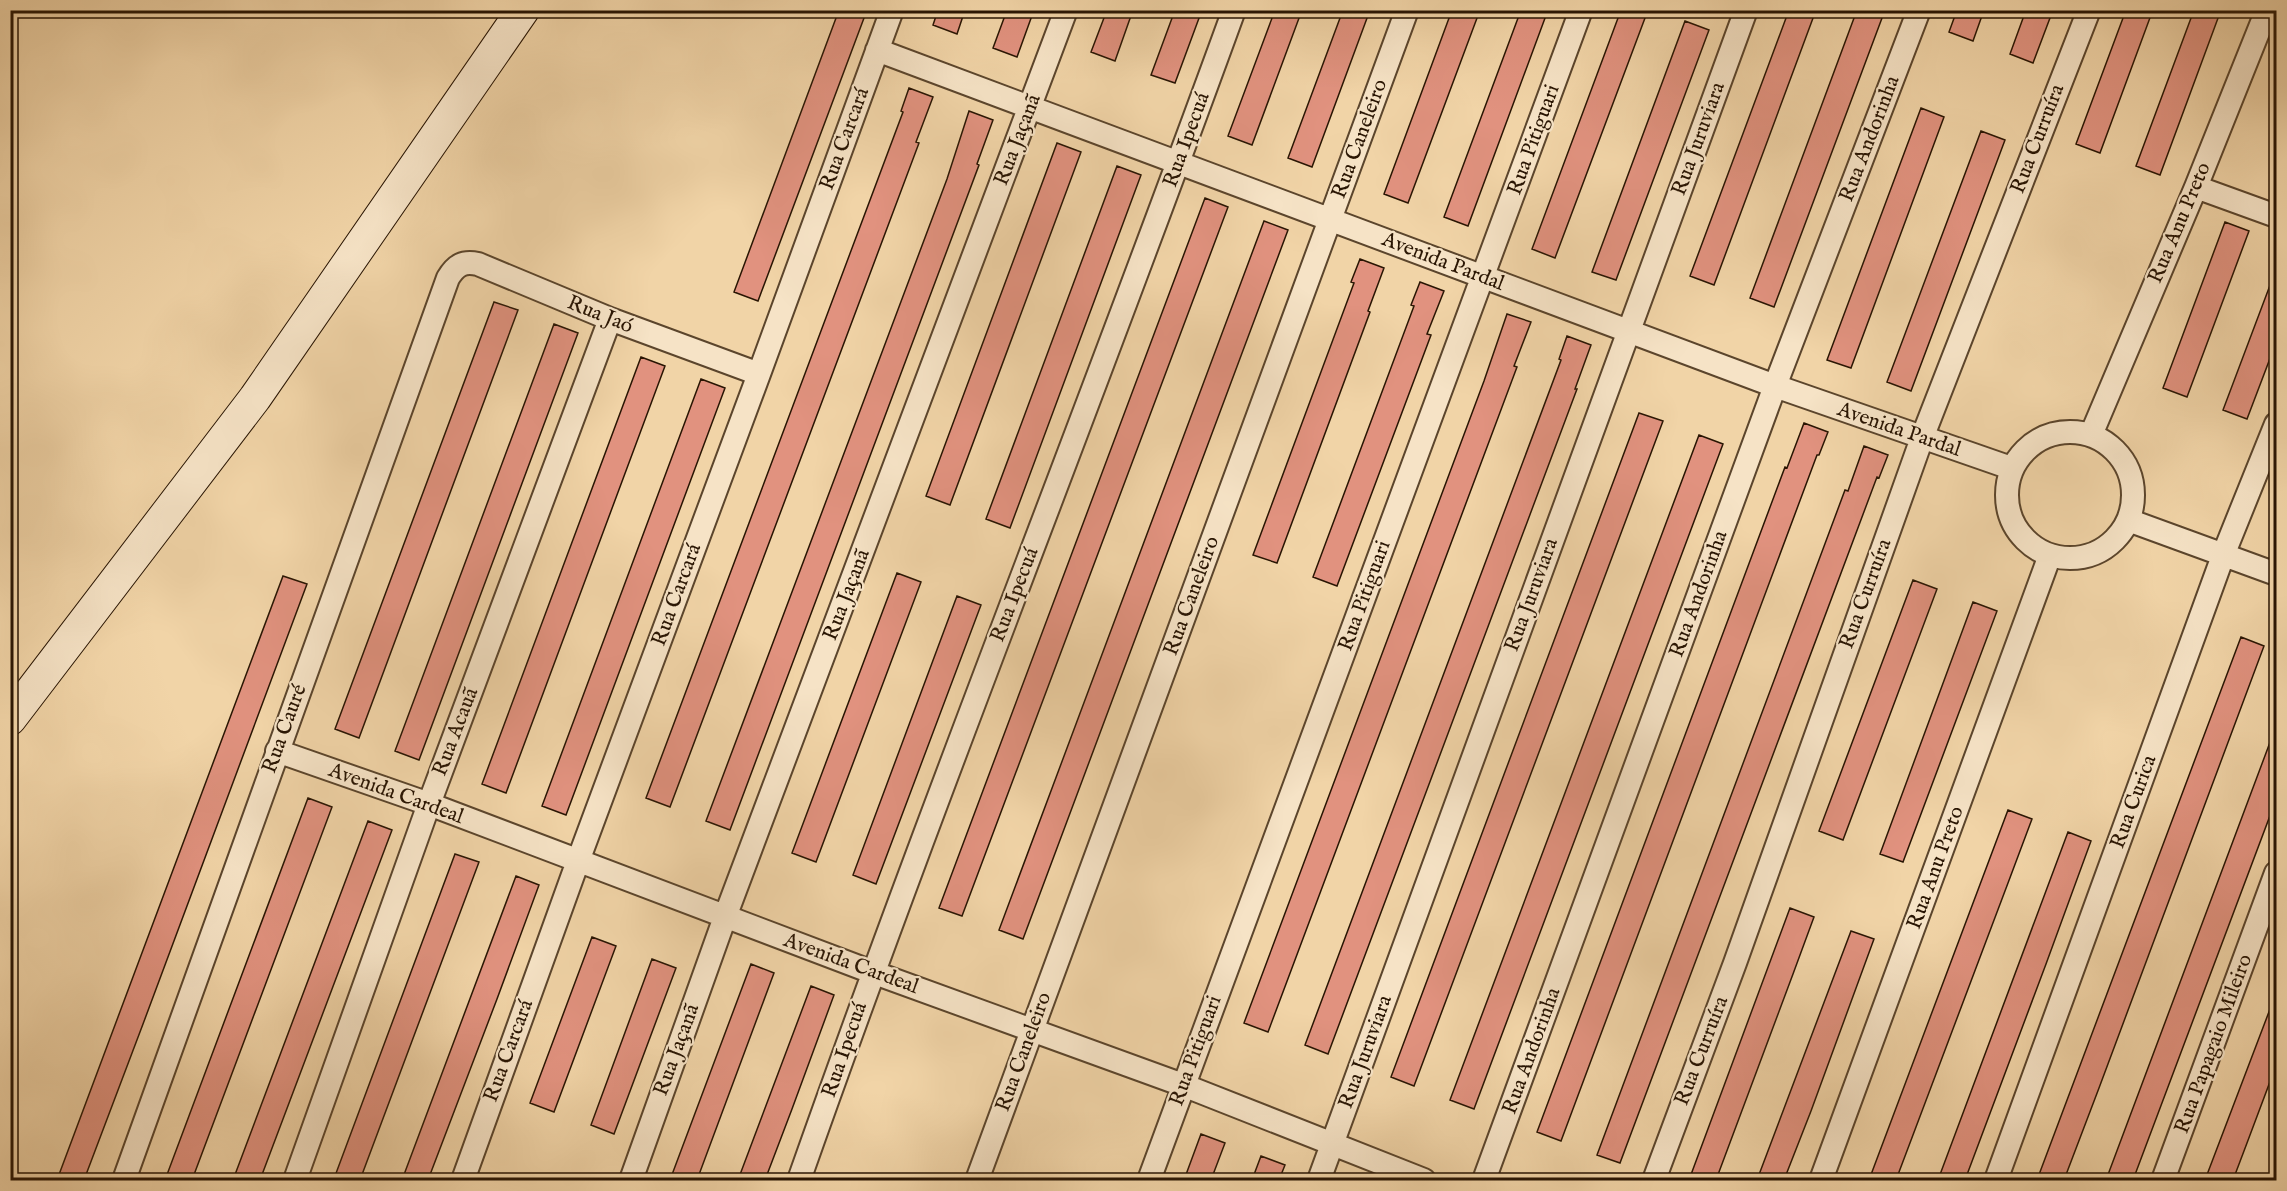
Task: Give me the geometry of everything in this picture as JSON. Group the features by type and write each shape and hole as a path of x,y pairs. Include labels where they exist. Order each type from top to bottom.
{"main road":[{"path":"10,718 255,398 523,10"}],"street":[{"name":"Rua Carcará","path":"463,1180 578,861 892,10"},
{"name":"Rua Jaçanã","path":"631,1180 725,916 1066,10"},
{"name":"Rua Ipecuá","path":"799,1180 873,972 1179,163 1234,10"},
{"name":"Rua Caneleiro","path":"977,1180 1407,10"},
{"name":"Rua Pitiguari","path":"1149,1180 1484,279 1581,10"},
{"name":"Rua Juruviara","path":"1319,1180 1746,10"},
{"name":"Rua Andorinha","path":"1484,1180 1775,386 1919,10"},
{"name":"Rua Curruíra","path":"1654,1180 1739,952 1922,438 2089,10"},
{"name":"Rua Anu Preto","path":"2091,435 2196,187 2267,10"},
{"name":"Avenida Pardal","path":"877,50 1331,219 1484,279 1775,386 2011,468"},
{"path":"2196,187 2277,216"},
{"name":"Rua Jaó","path":"448,278 454,268 461,264 468,262 478,264 610,319 759,374"},
{"name":"Rua Cauré","path":"124,1180 448,278"},
{"name":"Rua Acauã","path":"295,1180 429,804 610,319"},
{"name":"Rua Curica","path":"1996,1180 2224,554 2277,424"},
{"path":"2071,431 2091,435 2109,445 2123,460 2131,479 2133,500 2128,520 2118,536 2104,548 2087,556 2068,558 2050,555 2029,543 2014,524 2007,501 2011,468 2033,443 2051,434 2071,431"},
{"path":"2128,520 2277,574"},
{"name":"Rua Anu Preto","path":"1821,1180 2050,555"},
{"name":"Avenida Cardeal","path":"277,751 429,804 873,972 1183,1086 1424,1180"},
{"name":"Rua Papagaio Mileiro","path":"2163,1180 2277,873"}],"building":[{"path":"839,10 867,10 758,301 734,292"},
{"path":"938,10 965,10 957,34 933,25"},
{"path":"1007,10 1034,10 1017,57 993,48"},
{"path":"1107,10 1133,10 1115,61 1091,52"},
{"path":"1175,10 1202,10 1175,83 1151,75"},
{"path":"1275,10 1302,10 1252,145 1228,136"},
{"path":"1343,10 1370,10 1312,167 1288,158"},
{"path":"1452,10 1480,10 1408,203 1384,194"},
{"path":"1521,10 1548,10 1468,226 1444,217"},
{"path":"1621,10 1648,10 1555,258 1532,249"},
{"path":"1789,10 1816,10 1714,285 1690,276"},
{"path":"1857,10 1885,10 1774,307 1750,298"},
{"path":"1957,10 1984,10 1973,41 1949,32"},
{"path":"2026,10 2053,10 2033,63 2010,54"},
{"path":"2126,10 2137,10 2151,15 2100,153 2076,144"},
{"path":"2194,10 2221,10 2160,175 2136,166"},
{"path":"1685,21 1709,30 1616,280 1592,272"},
{"path":"909,88 933,97 916,142 919,143 670,807 646,798 903,112 901,111"},
{"path":"1921,108 1944,117 1851,368 1827,360"},
{"path":"969,111 993,120 977,164 979,165 730,830 706,821 947,179"},
{"path":"1981,131 2005,140 1911,391 1887,382"},
{"path":"1057,143 1081,152 950,505 926,496"},
{"path":"1117,166 1141,175 1010,528 986,519"},
{"path":"1205,198 1228,207 962,916 939,908"},
{"path":"1264,221 1288,230 1023,939 999,930"},
{"path":"2225,222 2249,231 2187,397 2163,388"},
{"path":"1360,259 1384,268 1368,311 1370,312 1277,563 1253,555 1354,283 1351,282"},
{"path":"2275,272 2277,340 2247,419 2223,410"},
{"path":"1420,282 1444,291 1427,334 1431,335 1337,586 1313,577 1414,306 1411,305"},
{"path":"494,302 518,310 359,738 335,729"},
{"path":"1507,314 1531,322 1514,366 1517,367 1268,1032 1244,1023"},
{"path":"554,324 578,333 419,760 395,751"},
{"path":"1567,336 1591,345 1575,389 1577,389 1328,1054 1305,1045 1561,360 1559,359"},
{"path":"641,357 665,366 506,793 482,784"},
{"path":"701,379 725,388 566,815 542,806"},
{"path":"1639,413 1663,421 1414,1086 1391,1077"},
{"path":"1804,423 1828,432 1819,455 1817,455 1561,1141 1537,1132 1785,467 1787,468"},
{"path":"1699,435 1723,444 1474,1109 1450,1100"},
{"path":"1864,446 1888,455 1879,478 1877,477 1620,1163 1597,1155 1845,490 1848,491"},
{"path":"897,573 921,582 816,862 792,853"},
{"path":"283,576 307,584 143,1024 84,1180 57,1180"},
{"path":"1913,580 1937,589 1843,840 1819,831"},
{"path":"957,596 981,605 876,884 853,875"},
{"path":"1973,602 1997,611 1903,862 1880,854"},
{"path":"2241,637 2264,646 2099,1088 2064,1180 2037,1180"},
{"path":"2275,729 2277,797 2133,1180 2106,1180"},
{"path":"308,798 332,807 192,1180 165,1180"},
{"path":"2008,810 2032,819 2008,883 1896,1180 1869,1180"},
{"path":"368,821 392,830 260,1180 233,1180"},
{"path":"2068,832 2091,841 2046,964 1965,1180 1938,1180"},
{"path":"455,854 479,862 360,1180 347,1180 335,1176"},
{"path":"516,876 539,885 497,999 428,1180 402,1180"},
{"path":"1790,908 1814,917 1793,974 1716,1180 1689,1180"},
{"path":"1851,931 1874,939 1811,1111 1784,1180 1757,1180"},
{"path":"592,937 616,946 554,1112 530,1103"},
{"path":"652,959 676,968 614,1134 591,1125"},
{"path":"751,964 774,973 697,1180 670,1180"},
{"path":"811,986 834,995 792,1109 765,1180 738,1180"},
{"path":"2275,996 2277,996 2277,1063 2233,1180 2205,1180"},
{"path":"1201,1134 1225,1143 1211,1180 1184,1180"},
{"path":"1261,1156 1285,1165 1279,1180 1252,1180"}]}
